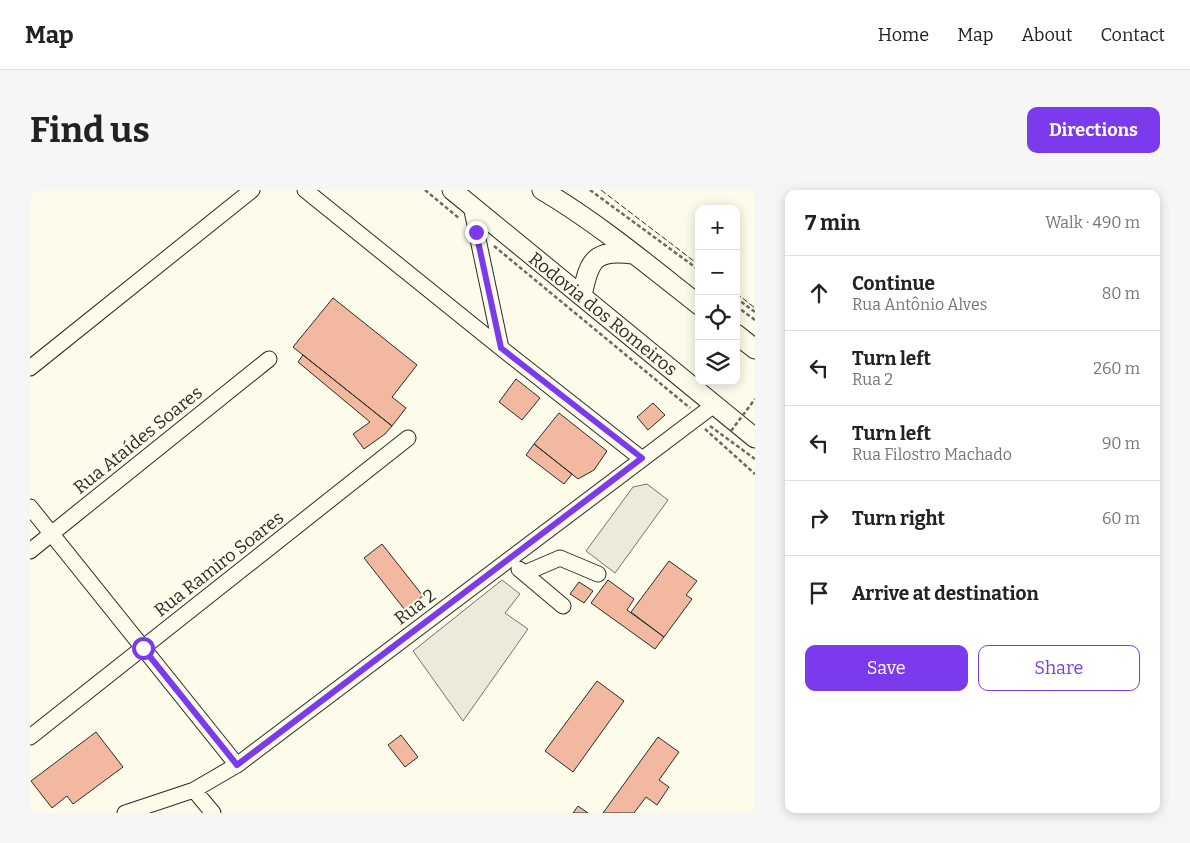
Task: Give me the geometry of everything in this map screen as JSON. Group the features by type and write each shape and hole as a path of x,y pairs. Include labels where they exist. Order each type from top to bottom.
{"main road":[{"name":"Rodovia dos Romeiros","path":"452,190 755,438"},
{"path":"542,190 635,254 695,302"},
{"path":"582,296 586,278 597,258 605,253 635,254"},
{"path":"740,337 755,349"}],"street":[{"path":"30,368 252,190"},
{"path":"305,190 501,348 642,458"},
{"path":"470,206 501,348"},
{"name":"Rua Ataídes Soares","path":"30,551 269,359"},
{"name":"Rua 2","path":"125,813 194,790 237,765 714,405"},
{"name":"Rua Ramiro Soares","path":"30,737 408,438"},
{"path":"30,507 237,765"},
{"path":"525,572 560,558 598,574"},
{"path":"507,562 525,572 563,606"},
{"path":"194,790 213,813"}],"path":[{"path":"425,190 688,406 706,430 755,474"},
{"path":"590,190 695,267"},
{"path":"740,301 755,312"},
{"path":"740,309 755,320"},
{"path":"730,431 755,399"},
{"path":"698,417 755,459"}],"shaded area":[{"path":"647,484 668,500 615,573 586,551 633,487"},
{"path":"502,580 520,594 505,613 528,629 463,721 413,651"}],"building":[{"path":"333,298 417,365 392,397 406,408 392,426 293,347"},
{"path":"303,355 392,426 385,434 364,449 353,434 370,422 298,362"},
{"path":"516,379 540,398 522,420 499,402"},
{"path":"653,403 665,415 648,430 637,417"},
{"path":"559,413 607,451 594,470 578,479 534,444"},
{"path":"534,444 572,474 564,484 526,455"},
{"path":"382,544 423,596 405,610 364,558"},
{"path":"669,561 697,581 686,595 692,599 664,637 631,612"},
{"path":"608,580 634,599 627,610 664,637 655,649 591,603"},
{"path":"579,582 593,591 584,603 570,594"},
{"path":"597,681 624,701 573,772 545,751"},
{"path":"96,732 123,767 73,804 67,796 52,808 31,781"},
{"path":"401,735 418,757 405,767 388,745"},
{"path":"658,737 679,752 659,780 669,787 657,805 646,797 634,813 603,813"},
{"path":"578,806 588,813 573,813"}],"fence":[{"path":"601,190 695,262"},
{"path":"739,295 755,308"}],"route":[{"path":"143,648 237,765 642,458 501,348 476,232"}]}
